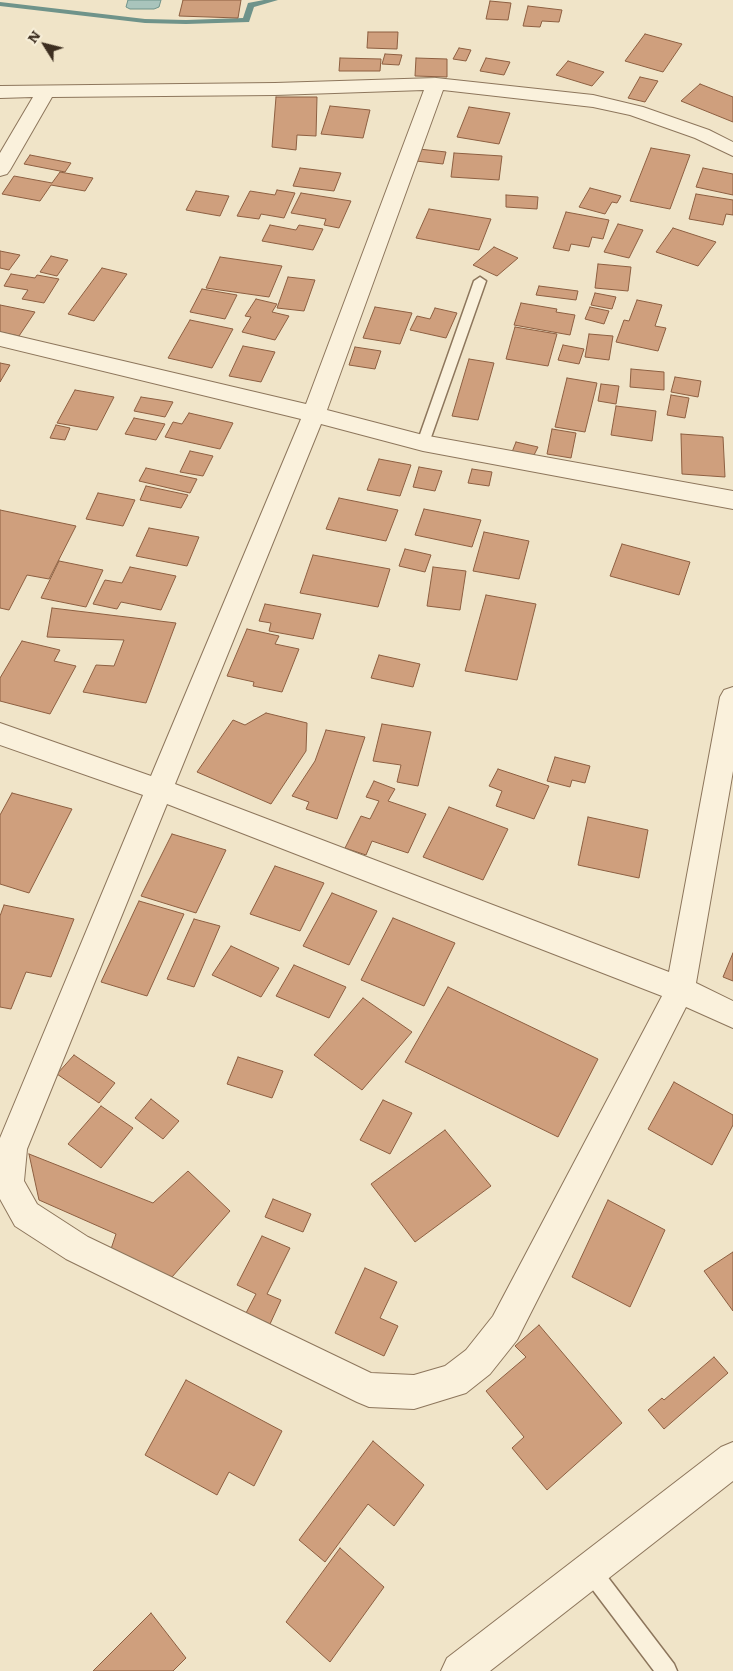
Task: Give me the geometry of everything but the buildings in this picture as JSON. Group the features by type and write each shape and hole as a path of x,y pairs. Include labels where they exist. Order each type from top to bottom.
{"street":[{"path":"436,84 314,414 11,1149 8,1183 26,1215 77,1248 369,1390 414,1392 454,1381 478,1362 505,1328 680,990 733,697"},
{"path":"0,92 436,84 512,91 610,105 636,111 702,134 733,150"},
{"path":"0,170 45,92"},
{"path":"0,339 314,414 423,443 733,500"},
{"path":"0,734 160,790 680,990 733,1015"},
{"path":"460,1671 733,1459"}],"lane":[{"path":"423,443 480,281"},
{"path":"590,1570 667,1671"}],"water":[{"path":"128,0 161,0 159,7 154,9 130,9 126,7"}],"waterway":[{"path":"0,4 145,21 186,22 246,20 251,5 274,0"}]}
